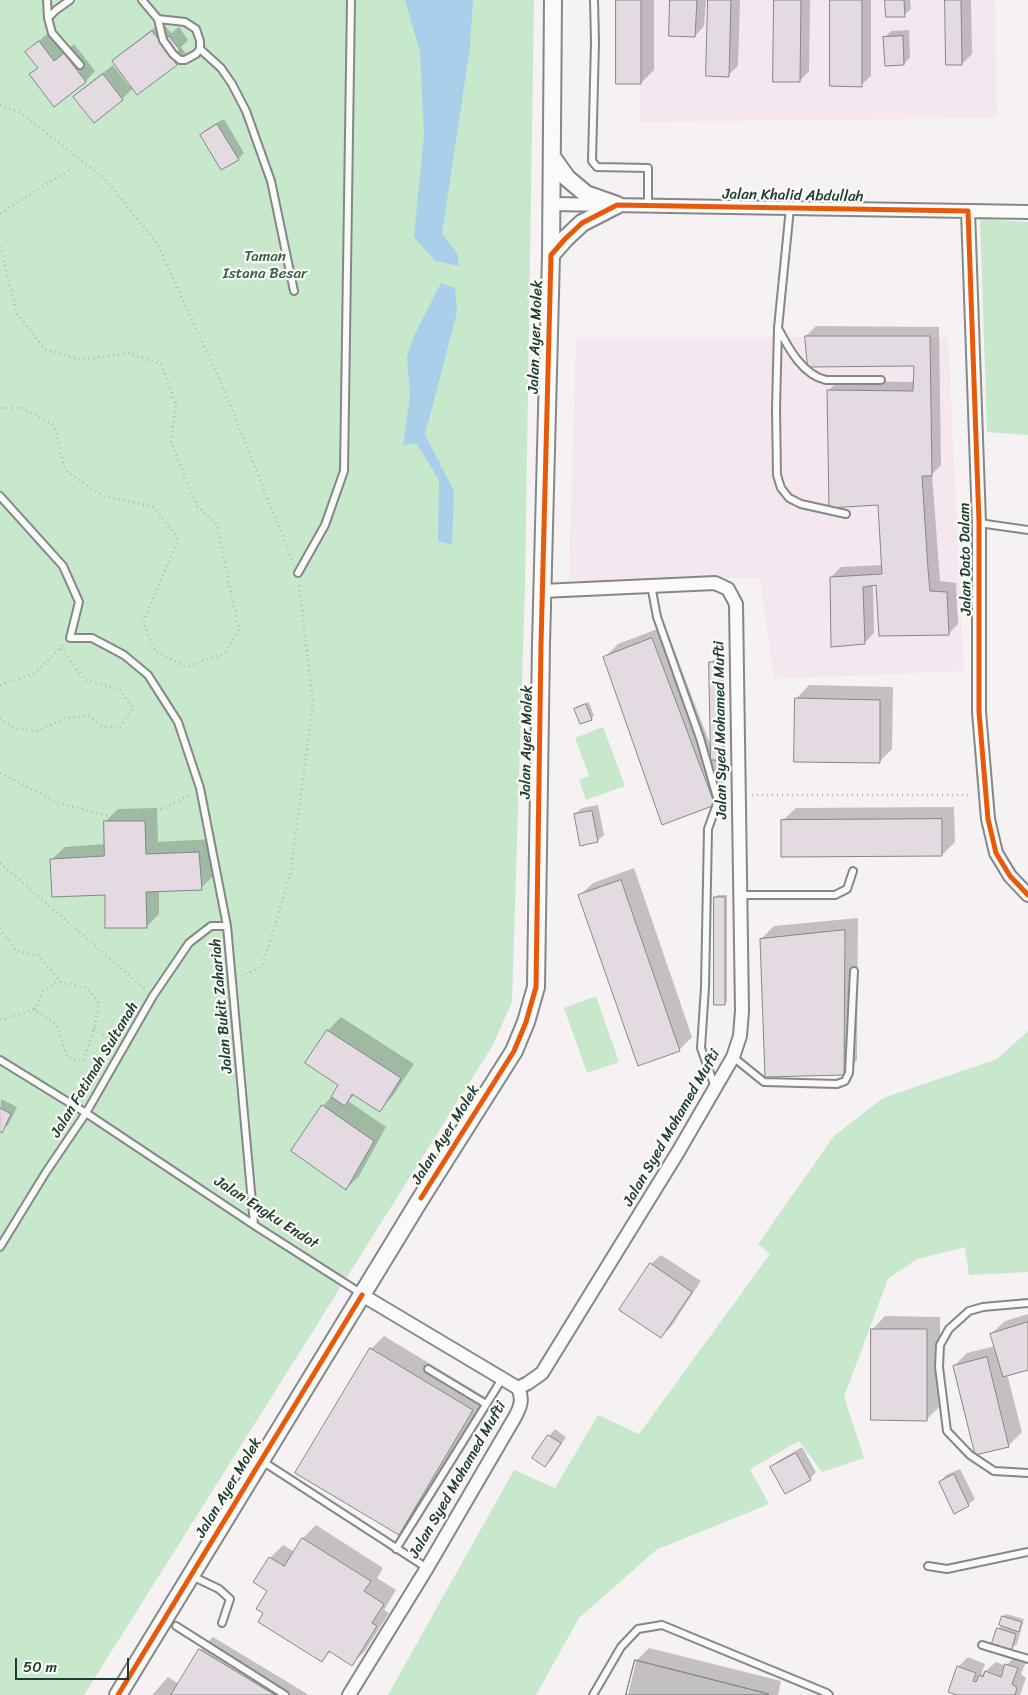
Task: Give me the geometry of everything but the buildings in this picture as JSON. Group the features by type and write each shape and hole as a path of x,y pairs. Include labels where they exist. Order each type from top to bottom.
{"main road":[{"name":"Jalan Ayer Molek","path":"118,1695 362,1295 514,1051 526,1022 536,987 542,591 552,204 553,0"},
{"path":"552,157 568,178 586,194 617,205"},
{"path":"551,255 582,223 617,205"}],"street":[{"name":"Jalan Khalid Abdullah","path":"552,204 1028,212"},
{"name":"Jalan Dato Dalam","path":"968,211 979,523 979,712 988,818 996,853 1010,876 1028,895"},
{"name":"Jalan Syed Mohamed Mufti","path":"349,1695 520,1407 521,1394 518,1388 528,1384 542,1373 643,1210 715,1088 733,1057 740,1036 742,1011 736,604 728,589 715,583 542,591"},
{"name":"Jalan Engku Endot","path":"362,1295 518,1388"}],"lane":[{"path":"47,0 48,18 52,33 80,65"},
{"path":"48,18 70,0"},
{"path":"142,0 158,19 163,40 180,60 191,58 200,49"},
{"path":"298,573 325,525 344,471 351,0"},
{"path":"594,0 595,42 592,161 598,167 648,168 648,206"},
{"path":"158,19 184,22 191,24 196,29 199,35 200,49 221,68 246,110 271,181 294,291"},
{"path":"790,208 778,328 777,475 781,488 789,498 802,504 846,514"},
{"path":"778,328 786,344 797,359 812,374 819,378 826,380 881,380"},
{"path":"0,496 63,566 79,602 70,638"},
{"path":"979,523 1028,530"},
{"path":"651,585 657,617 700,738 718,801 708,829 705,987 701,1048 715,1088"},
{"name":"Jalan Bukit Zahariah","path":"70,638 92,638 124,655 148,675 178,722 200,788 227,926 254,1225"},
{"path":"740,895 835,896 847,889 853,872"},
{"name":"Jalan Fatimah Sultanah","path":"0,1248 46,1172 86,1113 154,996 189,943 211,926 227,926"},
{"path":"733,1057 764,1082 837,1084 845,1081 849,1073 854,971"},
{"name":"Jalan Engku Endot","path":"0,1060 86,1113 362,1295"},
{"path":"1028,1304 983,1307 969,1311 949,1329 940,1345 939,1367 947,1431 970,1455 994,1471 1028,1473"},
{"path":"428,1369 486,1404"},
{"path":"396,1549 502,1379"},
{"path":"261,1461 426,1568"},
{"path":"928,1566 947,1569 1028,1552"},
{"path":"191,1575 219,1589 230,1599 222,1623"},
{"path":"593,1695 621,1646 638,1629 662,1625 829,1695"},
{"path":"176,1626 285,1695"},
{"path":"982,1645 1028,1660"}],"path":[{"path":"0,105 19,112 104,178 157,243 226,392 298,573 313,704 290,876 262,967 232,980"},
{"path":"0,213 71,169"},
{"path":"0,246 16,314 44,349 81,360 129,354 161,364 176,404 171,442 197,506 217,525 239,630 224,654 186,667 155,651 143,623 178,539 154,506 104,496 65,470 54,425 22,408 0,408"},
{"path":"0,685 35,674 70,638"},
{"path":"0,718 14,728 36,731 65,718 89,716 103,726 119,728 133,708 119,689 85,680 60,648"},
{"path":"0,773 59,803 108,816 164,809 200,788"},
{"path":"738,795 986,795"},
{"path":"0,862 154,996"},
{"path":"0,928 16,951 38,955 60,981 87,988 99,1004 94,1029 83,1061 66,1057 57,1025 35,1010 33,1009 3,1020 0,1018"},
{"path":"35,1010 43,991 60,981"},
{"path":"94,1029 124,1047"}],"shaded area":[{"path":"639,0 995,0 997,118 640,122"},
{"path":"576,337 948,337 964,671 774,679 760,578 569,582"}],"green space":[{"name":"Taman Istana Besar","path":"0,0 534,0 525,586 512,1002 493,1045 84,1695 0,1695"},
{"path":"980,219 1028,222 1028,435 987,432"},
{"path":"603,727 625,786 586,800 579,780 589,776 575,738"},
{"path":"596,996 619,1062 587,1073 564,1008"},
{"path":"1028,1031 1028,1272 969,1275 965,1247 917,1259 888,1279 844,1397 864,1458 822,1472 799,1441 750,1469 769,1504 656,1550 579,1618 536,1695 388,1695 514,1470 555,1488 598,1415 639,1434 770,1254 758,1244 834,1136 883,1098 997,1059"}],"water":[{"path":"405,0 473,0 470,47 442,234 457,253 459,266 435,261 414,237 424,135 420,52"},
{"path":"441,283 455,288 457,312 425,435 454,491 452,545 438,541 439,480 416,443 403,445 410,396 407,357 414,336"}],"cycle path":[{"path":"421,1198 514,1051 526,1022 536,987 541,644 551,255 582,223 617,205 968,211 979,523 979,712 988,819 996,853 1010,876 1028,895"},
{"path":"118,1695 362,1295"}]}
